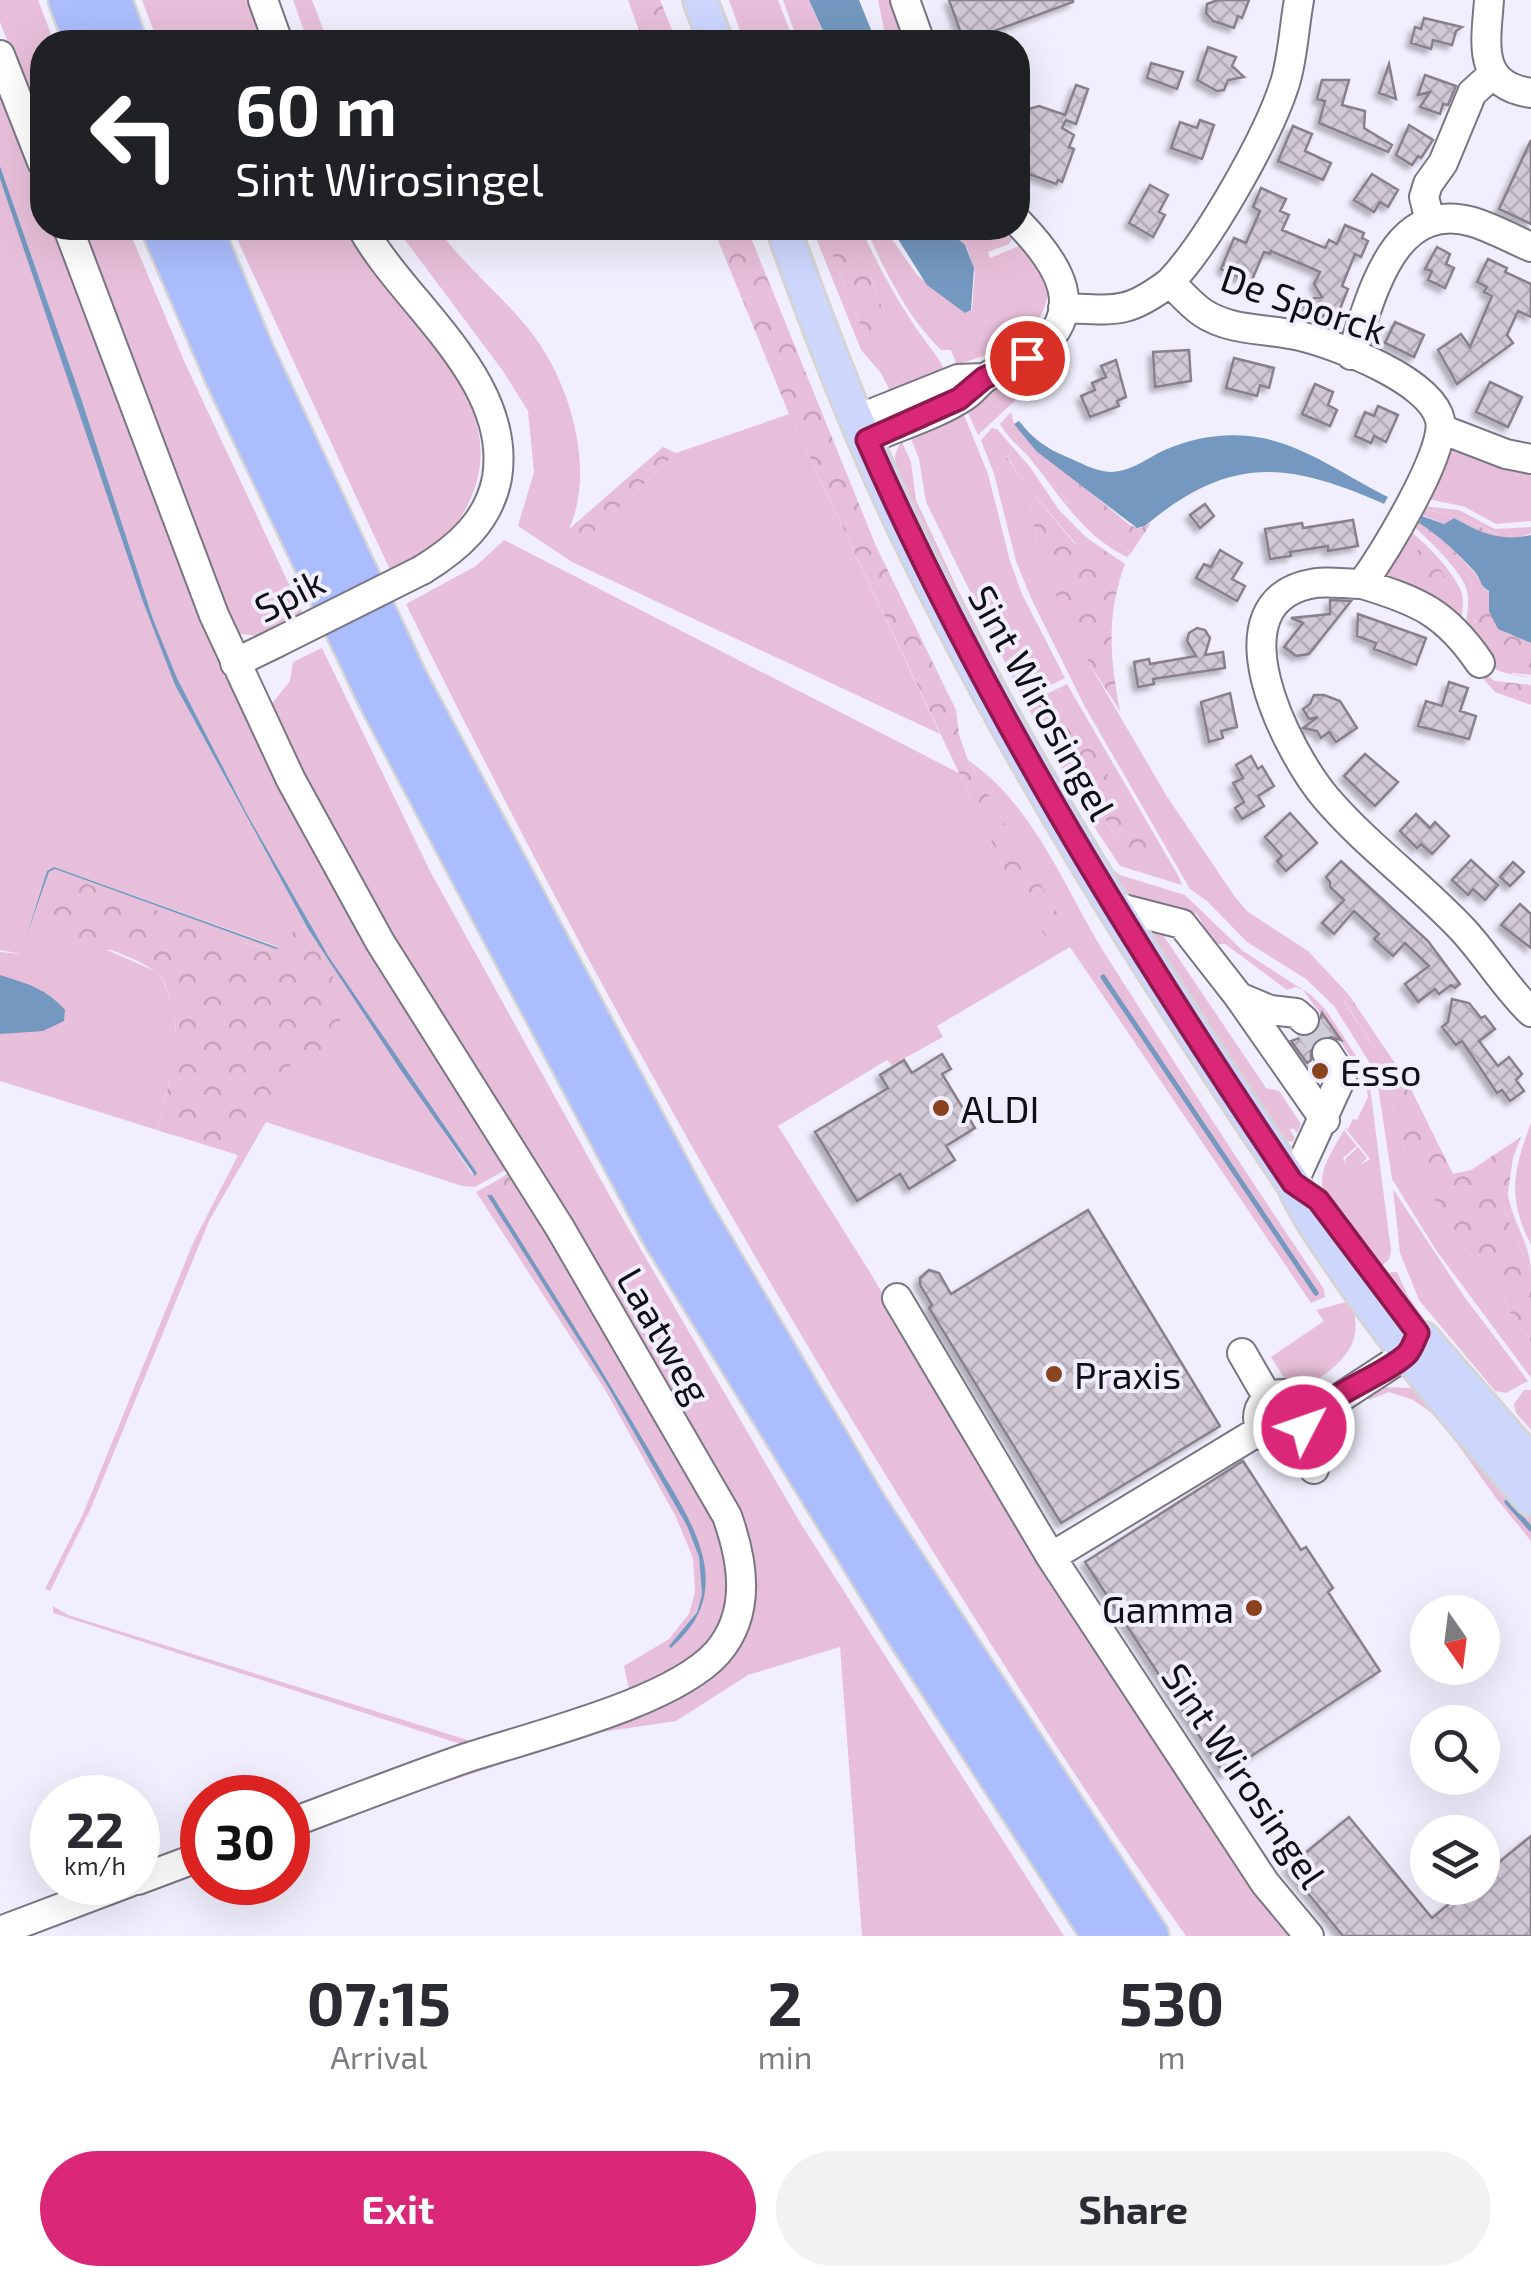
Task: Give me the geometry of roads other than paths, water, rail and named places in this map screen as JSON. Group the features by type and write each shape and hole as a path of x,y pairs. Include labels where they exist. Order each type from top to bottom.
{"highway":[{"path":"70,0 81,30"},
{"path":"111,0 122,30"},
{"path":"167,240 226,376 379,700 662,1234 904,1630 1102,1935"},
{"path":"207,240 254,354 409,684 690,1208 865,1504 1148,1936"},
{"path":"1096,1860 1152,1912 1169,1936"}],"main road":[{"path":"700,0 711,30"},
{"name":"Sint Wirosingel","path":"788,240 908,536 1066,829 1293,1183 1318,1200 1407,1342 1531,1499"},
{"name":"Sint Wirosingel","path":"1407,1342 1531,1463"}],"street":[{"path":"264,0 274,30"},
{"path":"904,0 915,30"},
{"path":"1170,282 1189,262 1257,146 1284,84 1298,0"},
{"path":"1490,0 1486,41 1493,74 1502,85 1531,93"},
{"path":"0,55 30,131"},
{"path":"1430,221 1424,197 1428,184 1443,163 1472,93 1493,74"},
{"path":"1350,355 1387,259 1415,228 1446,218 1474,222 1531,247"},
{"path":"862,429 959,399 984,378 1027,358 1042,346 1063,308 1061,276 1047,252 1030,234"},
{"name":"Spik","path":"73,240 234,663 449,554 482,518 494,493 499,437 491,410 467,369 371,240"},
{"name":"De Sporck","path":"1063,308 1124,310 1170,282 1201,312 1229,325 1280,331 1350,355 1406,380 1435,408 1441,429"},
{"path":"1362,584 1437,450 1441,429 1506,454 1531,458"},
{"path":"1480,664 1459,632 1442,618 1390,592 1362,584 1317,583 1300,588 1272,608 1264,625 1260,650 1274,707 1288,741 1326,798 1462,929 1531,1012"},
{"name":"Laatweg","path":"234,663 291,780 362,910 560,1228 727,1516 738,1546 741,1572 742,1601 732,1630 718,1652 693,1675 590,1718 310,1816"},
{"path":"1112,906 1182,924 1240,998 1325,1120"},
{"path":"1240,998 1270,1010 1296,1013 1304,1020"},
{"path":"1293,1183 1342,1076 1327,1053"},
{"name":"Sint Wirosingel","path":"898,1298 1051,1557 1265,1883 1309,1936"},
{"path":"1314,1470 1300,1419 1284,1394 1268,1398 1258,1416 1262,1430 1280,1441 1300,1419 1407,1342"},
{"path":"1242,1354 1268,1398"},
{"path":"1051,1557 1262,1430"},
{"path":"0,1931 69,1905"}],"water":[{"path":"809,0 859,0 871,30 823,30"},
{"path":"0,166 153,619 177,678 247,814 329,957 477,1173 475,1176 308,929 175,685 142,599 0,179"},
{"path":"899,240 960,240 974,268 971,310 965,313 927,285"},
{"path":"1019,421 1053,450 1110,472 1133,467 1197,439 1228,435 1268,439 1304,452 1388,497 1384,504 1318,480 1261,472 1205,486 1137,528 1036,451 1014,424"},
{"path":"1422,516 1444,524 1454,518 1500,537 1531,535 1531,643 1498,629 1489,611 1489,591 1462,559 1419,523"},
{"path":"54,867 279,950 55,869 49,872 26,937 47,871"},
{"path":"0,975 51,997 65,1010 64,1021 43,1031 0,1034"},
{"path":"487,1195 492,1195 591,1354 697,1537 705,1568 703,1602 694,1622 671,1648 697,1612 702,1594 699,1557 687,1526 608,1387"}],"waterway":[{"path":"1103,977 1316,1293"},
{"path":"1507,1502 1531,1529"}],"tunnel":[{"path":"1304,1020 1327,1053"}],"place":[{"name":"Esso","path":"1320,1071"},
{"name":"ALDI","path":"941,1108"},
{"name":"Praxis","path":"1054,1374"},
{"name":"Gamma","path":"1254,1608"}]}
